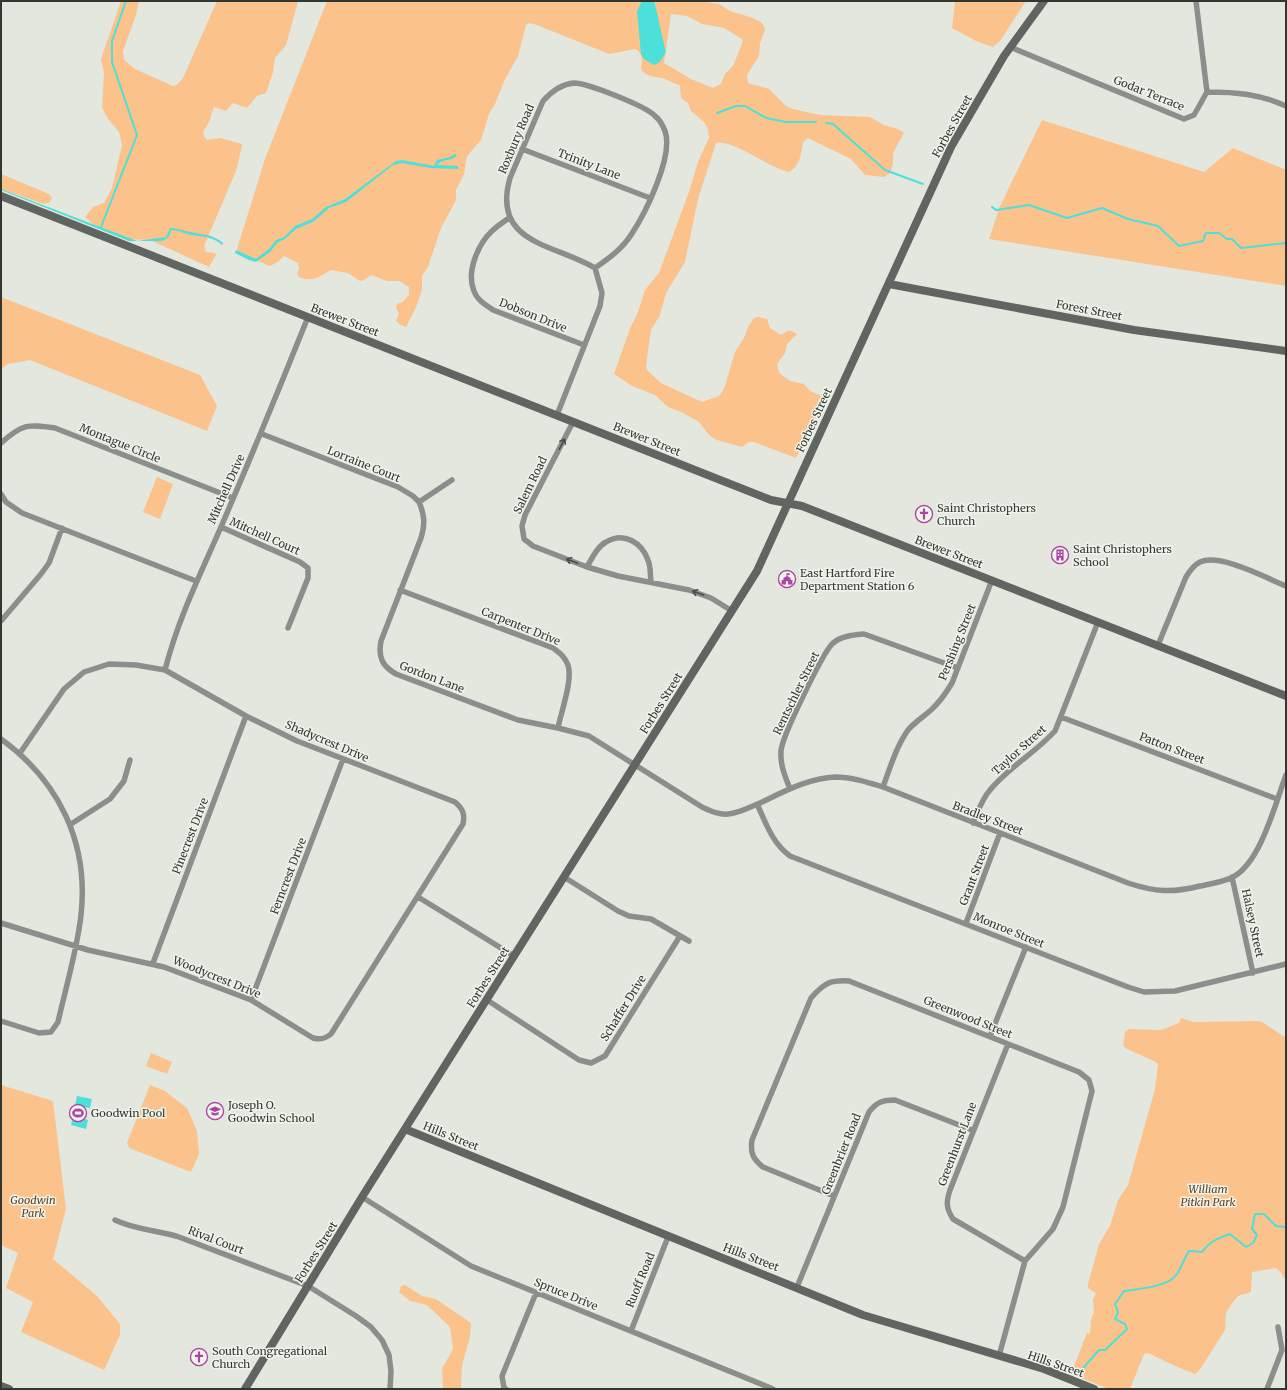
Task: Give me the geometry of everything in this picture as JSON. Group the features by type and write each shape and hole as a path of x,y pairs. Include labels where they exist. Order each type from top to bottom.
{"main road":[{"name":"Forbes Street","path":"245,1389 362,1197 761,564 787,504 951,147 1010,48 1044,1"},
{"name":"Brewer Street","path":"1,196 770,500 802,506 1286,696"},
{"name":"Forest Street","path":"889,284 1134,330 1286,351"},
{"name":"Hills Street","path":"405,1129 863,1315 1044,1369 1094,1389"},
{"path":"1,1386 8,1389"}],"street":[{"path":"1196,1 1207,92 1233,92 1269,98 1286,106"},
{"name":"Godar Terrace","path":"1010,48 1184,119 1194,115 1207,92"},
{"name":"Roxbury Road","path":"509,218 506,204 507,190 537,113 544,101 552,92 563,85 575,83 588,86 644,108 655,116 665,130 668,144 665,160 650,198 630,236 613,255 596,268"},
{"name":"Trinity Lane","path":"522,149 650,198"},
{"path":"509,218 516,228 528,238 544,246 582,260 596,268 602,293 601,300 557,415"},
{"name":"Dobson Drive","path":"509,218 491,232 480,248 472,270 471,278 474,291 482,302 493,310 584,346"},
{"name":"Mitchell Drive","path":"164,670 174,636 196,581 262,434 308,317"},
{"name":"Salem Road","path":"573,422 525,515 522,526 524,539 533,546 588,567 618,576 690,590 711,598 732,611"},
{"name":"Montague Circle","path":"1,443 17,429 35,425 55,428 233,498"},
{"name":"Lorraine Court","path":"262,434 398,487 413,496 419,502"},
{"path":"419,502 452,480"},
{"path":"1,494 6,502 22,513 196,581"},
{"name":"Gordon Lane","path":"419,502 425,523 421,538 381,641 378,653 382,662 388,669 396,674 518,720 589,736 635,765"},
{"name":"Mitchell Court","path":"221,527 300,562 308,568 308,578 288,628"},
{"path":"1,622 45,568 62,528"},
{"path":"588,567 595,553 605,542 618,537 632,540 642,548 649,562 651,582"},
{"path":"1158,645 1186,577 1192,568 1200,562 1212,559 1223,561 1286,586"},
{"name":"Pershing Street","path":"883,787 899,744 918,720 932,709 943,697 958,668 992,580"},
{"name":"Carpenter Drive","path":"400,590 553,648 562,654 568,665 569,678 558,728"},
{"name":"Taylor Street","path":"973,823 982,802 990,790 1004,776 1044,744 1055,731 1098,622"},
{"name":"Rentschler Street","path":"790,789 781,765 781,748 786,734 824,656 833,643 848,635 864,634 958,668"},
{"name":"Shadycrest Drive","path":"20,753 64,689 84,672 109,664 136,665 164,670 246,716 296,741 455,802 461,808 464,815 463,824 418,897"},
{"name":"Pinecrest Drive","path":"152,963 246,716"},
{"name":"Patton Street","path":"1061,717 1277,799"},
{"path":"1,739 20,753 53,790 71,824 79,851 82,880 81,914 76,946 58,1022 51,1032 39,1033 1,1021"},
{"name":"Ferncrest Drive","path":"252,1000 342,759"},
{"path":"71,824 110,799 124,781 130,760"},
{"name":"Bradley Street","path":"635,765 702,807 715,813 728,814 744,811 790,789 814,780 834,777 853,778 883,787 1146,889 1164,892 1184,890 1232,877 1244,869 1253,857 1286,775"},
{"name":"Monroe Street","path":"757,804 774,841 790,856 1144,992 1175,991 1286,964"},
{"name":"Grant Street","path":"966,924 1000,833"},
{"path":"564,877 618,911 629,916 652,919 689,941"},
{"name":"Halsey Street","path":"1232,877 1253,973"},
{"path":"418,897 514,956"},
{"name":"Woodycrest Drive","path":"1,923 76,946 152,963 252,1000 313,1038 319,1039 326,1038 331,1034 418,897"},
{"name":"Schaffer Drive","path":"487,1000 579,1060 592,1062 605,1056 680,936"},
{"path":"990,1036 1026,947"},
{"name":"Greenwood Street","path":"834,1196 763,1168 754,1160 751,1150 752,1140 811,998 822,986 834,980 849,981 990,1036 1079,1072 1089,1080 1092,1091 1063,1207 1053,1229 1026,1261 999,1356"},
{"name":"Greenhurst Lane","path":"1008,1044 972,1130 948,1195 948,1210 953,1219 1026,1261"},
{"name":"Greenbrier Road","path":"797,1287 869,1112 875,1105 884,1100 895,1100 972,1130"},
{"name":"Spruce Drive","path":"362,1197 471,1266 772,1389"},
{"name":"Rival Court","path":"116,1220 125,1225 162,1231 308,1286 356,1316 371,1327 382,1340 389,1355 391,1371 390,1389"},
{"name":"Ruoff Road","path":"631,1331 668,1237"},
{"path":"506,1389 504,1388 502,1376 536,1293"},
{"path":"1268,1389 1282,1350 1278,1327"}],"green space":[{"path":"121,1 139,1 136,15 123,51 124,60 135,69 173,86 177,85 183,78 217,1 298,2 286,45 275,58 273,72 266,93 257,96 247,108 233,103 226,111 214,107 209,122 203,132 207,140 220,138 242,144 236,171 204,246 206,252 215,253 216,255 209,267 150,240 129,239 104,229 93,224 85,217 93,207 104,203 112,188 122,145 119,132 108,119 102,107 104,72 101,59"},
{"path":"327,1 698,1 719,4 730,11 753,18 761,22 764,26 765,30 760,43 759,56 747,75 748,83 769,89 786,106 793,109 820,115 870,117 884,125 898,129 904,133 893,153 893,164 890,173 884,177 865,175 851,159 808,138 803,142 801,154 796,166 789,172 732,145 716,143 698,199 685,262 666,293 660,315 651,330 646,366 647,370 661,383 702,402 719,396 724,389 735,352 754,318 758,317 767,319 770,328 781,335 789,330 797,334 787,344 785,353 777,364 779,373 790,381 804,384 810,391 822,396 823,401 796,458 754,442 749,442 742,447 717,440 710,436 699,422 668,407 655,395 632,386 614,374 645,290 659,273 689,192 698,162 709,138 708,129 704,122 691,111 688,103 681,98 680,85 643,72 641,69 641,55 635,49 609,54 537,25 530,23 526,25 518,56 505,79 495,104 489,114 481,140 467,156 464,174 456,190 456,200 441,228 428,267 422,276 422,290 416,307 406,327 399,324 396,320 399,314 396,308 397,304 403,302 409,295 409,287 399,281 387,281 371,275 360,281 348,273 331,270 316,278 304,279 299,277 297,273 299,269 298,263 284,256 278,262 270,266 239,253 237,249 265,159","holes":["671,14 687,16 702,24 724,28 743,41 733,66 725,74 721,84 713,88 691,79 664,63"]},
{"path":"955,1 1026,1 1000,41 993,47 976,41 952,28"},
{"path":"1042,120 1204,172 1233,148 1286,170 1286,286 989,239 1000,206"},
{"path":"1,174 49,194 52,198 50,202 44,204 1,189"},
{"path":"1,297 200,375 217,406 207,431 30,360 8,364 1,369"},
{"path":"157,477 173,484 160,519 143,512"},
{"name":"William Pitkin Park","path":"1181,1018 1193,1022 1257,1021 1262,1022 1286,1038 1286,1282 1282,1274 1276,1268 1252,1272 1251,1292 1238,1296 1231,1305 1226,1313 1225,1330 1201,1368 1195,1374 1148,1353 1144,1354 1130,1389 1109,1389 1071,1374 1087,1333 1090,1334 1091,1320 1094,1312 1093,1299 1096,1293 1088,1288 1088,1284 1099,1244 1110,1226 1118,1200 1128,1185 1155,1089 1158,1065 1156,1062 1127,1049 1123,1045 1125,1032 1129,1029 1161,1030 1179,1023"},
{"path":"151,1053 172,1062 167,1074 146,1066"},
{"name":"Goodwin Park","path":"1,1085 53,1101 66,1209 53,1259 97,1296 120,1324 120,1335 104,1370 21,1332 33,1302 6,1288 18,1253 1,1245"},
{"path":"150,1085 165,1091 187,1108 197,1131 199,1154 191,1172 129,1148 127,1143"},
{"path":"405,1285 422,1296 436,1299 471,1323 470,1337 462,1365 461,1389 443,1389 442,1369 453,1349 450,1327 427,1305 410,1301 399,1292 401,1286"}],"water":[{"path":"642,1 654,1 666,52 660,62 654,65 644,59 641,54 637,11"},
{"path":"455,154 457,156 455,158 441,162 437,165 458,166 458,169 430,168 402,163 393,165 346,202 329,208 313,222 296,229 285,239 278,242 270,252 256,262 235,253 236,250 256,259 270,248 276,240 284,237 295,226 312,219 326,207 345,199 396,161 402,160 434,166 437,160 450,157"},
{"path":"1,189 137,241 129,241"},
{"path":"170,228 176,228 188,232 208,235 223,243 222,245 211,238 171,230 169,237 162,241 137,241 166,237"},
{"name":"Goodwin Pool","path":"77,1096 92,1099 90,1108 84,1107 81,1118 88,1120 86,1129 71,1125"}],"waterway":[{"path":"101,227 137,135 112,62 112,41 126,1"},
{"path":"717,113 736,106 745,106 766,118 786,122 816,122"},
{"path":"826,123 833,124 885,170 923,184"},
{"path":"992,207 996,210 1029,205 1067,218 1102,208 1128,219 1158,226 1179,246 1203,241 1206,233 1219,233 1227,239 1232,239 1241,248 1286,243"},
{"path":"1077,1375 1099,1350 1105,1350 1127,1329 1125,1324 1115,1319 1118,1312 1115,1304 1124,1291 1153,1287 1167,1282 1177,1274 1189,1251 1202,1252 1211,1243 1230,1234 1246,1247 1253,1243 1257,1235 1252,1229 1255,1214 1264,1214 1276,1226 1286,1227"}],"place":[{"name":"Saint Christophers Church","path":"924,514"},
{"name":"Saint Christophers School","path":"1060,555"},
{"name":"East Hartford Fire Department Station 6","path":"787,579"},
{"name":"Joseph O. Goodwin School","path":"215,1111"},
{"name":"Goodwin Pool","path":"78,1113"},
{"name":"South Congregational Church","path":"199,1357"}]}
